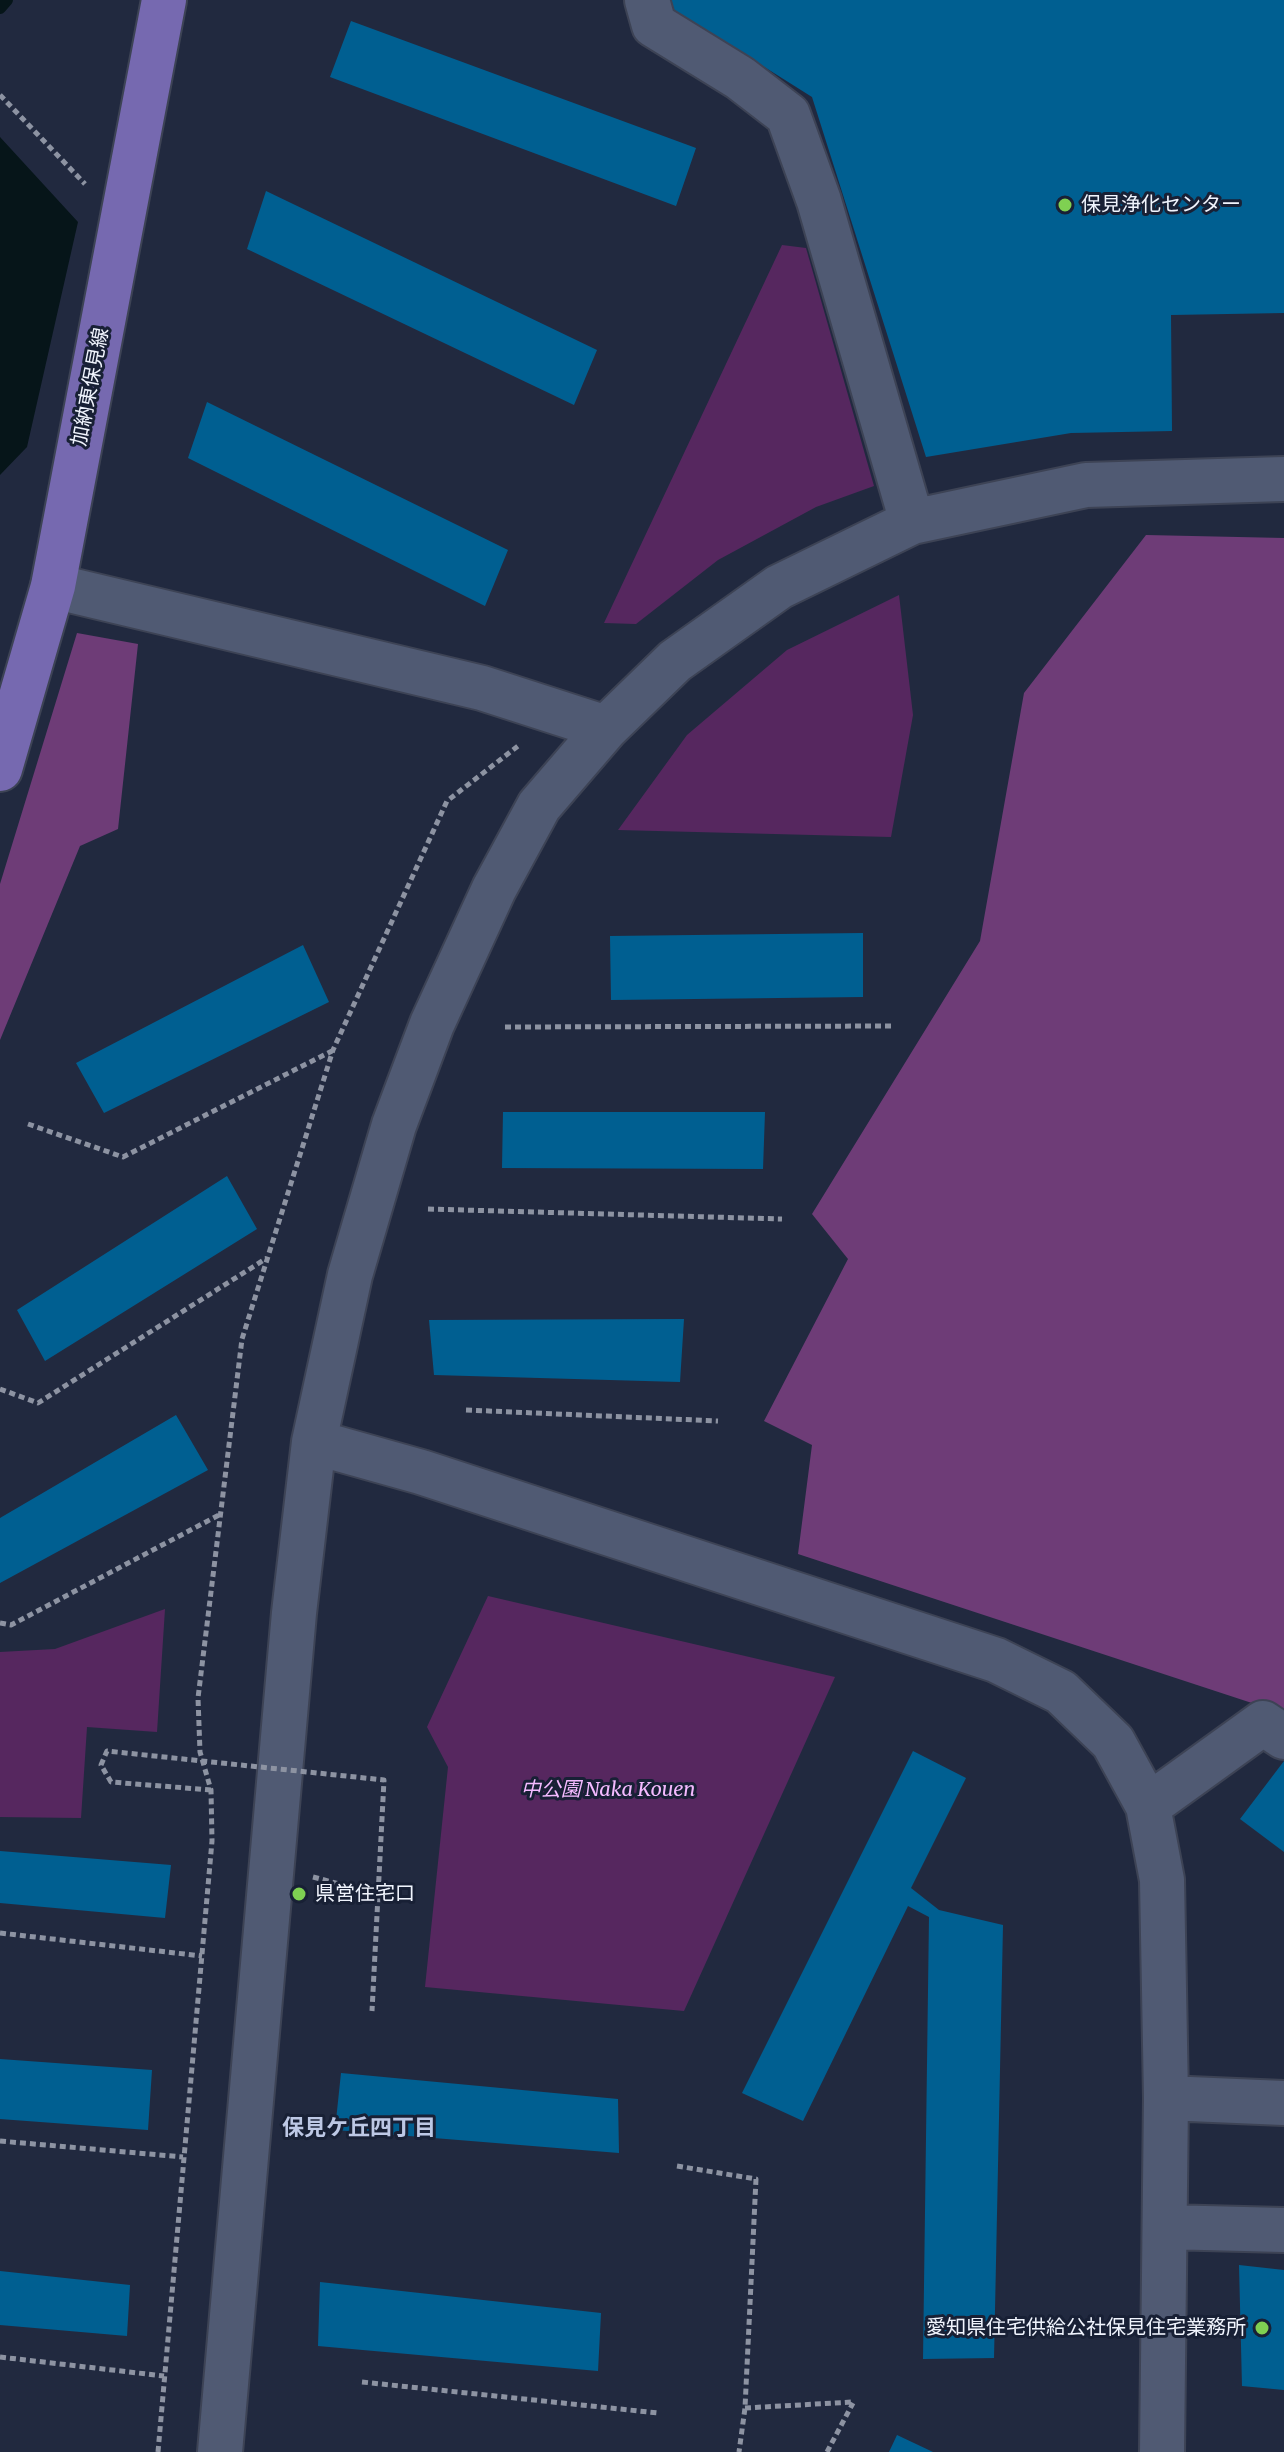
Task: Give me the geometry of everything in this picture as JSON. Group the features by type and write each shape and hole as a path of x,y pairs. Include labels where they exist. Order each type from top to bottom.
{"main road":[{"name":"加納東保見線","path":"0,769 53,586 164,0"}],"street":[{"path":"647,0 654,25 740,78 788,115 823,216 912,522"},
{"path":"220,2452 294,1613 314,1442 350,1275 394,1125 432,1024 494,889 539,806 606,728 675,661 779,587 912,522 1086,485 1284,479"},
{"path":"53,586 482,688 606,728"},
{"path":"314,1442 421,1472 996,1660 1061,1692 1113,1742 1148,1806 1162,1880 1166,2098 1162,2452"},
{"path":"1148,1806 1263,1723 1284,1737"},
{"path":"1166,2098 1284,2103"},
{"path":"1165,2227 1284,2230"}],"path":[{"path":"0,95 104,204 123,215"},
{"path":"505,1027 894,1026"},
{"path":"28,1124 123,1157 333,1050"},
{"path":"428,1209 782,1219"},
{"path":"0,1389 38,1403 269,1257"},
{"path":"466,1410 718,1421"},
{"path":"0,1623 11,1625 219,1515"},
{"path":"211,1790 111,1782 101,1765 107,1751 384,1780 372,2011"},
{"path":"307,1876 378,1894"},
{"path":"0,1933 202,1956"},
{"path":"0,2141 183,2157"},
{"path":"677,2166 756,2179 745,2408 739,2452"},
{"path":"0,2357 164,2376"},
{"path":"362,2382 658,2413"},
{"path":"745,2408 853,2402 827,2452"}],"green space":[{"path":"782,245 806,248 874,486 816,507 718,560 636,624 604,623"},
{"path":"899,595 913,715 891,837 618,830 687,735 787,650"},
{"name":"中公園 Naka Kouen","path":"488,1596 835,1677 684,2011 425,1987 448,1767 427,1727"},
{"path":"165,1609 157,1732 87,1727 81,1818 0,1817 0,1652 55,1649"}],"shaded area":[{"path":"0,137 78,222 27,447 0,475"},
{"path":"1146,535 1284,538 1284,1722 1261,1706 798,1554 812,1445 764,1421 848,1259 812,1214 980,941 1024,693"},
{"path":"77,633 138,644 118,829 80,846 0,1040 0,884"}],"building":[{"name":"保見浄化センター","path":"658,0 1284,0 1284,313 1171,315 1172,431 1071,433 926,457 812,97"},
{"path":"351,21 696,148 676,206 330,77"},
{"path":"266,191 597,350 574,405 247,249"},
{"path":"207,402 508,550 485,606 188,458"},
{"path":"863,933 863,997 611,1000 610,936"},
{"path":"303,945 329,1002 104,1113 76,1063"},
{"path":"503,1112 765,1112 763,1169 502,1168"},
{"path":"227,1176 257,1229 45,1361 17,1310"},
{"path":"684,1319 680,1382 434,1375 429,1320"},
{"path":"176,1415 208,1470 0,1583 0,1518"},
{"path":"913,1751 966,1778 911,1888 939,1910 1003,1925 994,2358 923,2359 929,1917 908,1906 803,2121 742,2093"},
{"path":"1284,1761 1284,1852 1240,1819"},
{"path":"0,1851 171,1865 165,1918 0,1903"},
{"path":"0,2059 152,2070 148,2130 0,2119"},
{"path":"341,2073 618,2099 619,2153 335,2130"},
{"name":"愛知県住宅供給公社保見住宅業務所","path":"1239,2265 1284,2270 1284,2390 1242,2386"},
{"path":"0,2271 130,2285 127,2336 0,2325"},
{"path":"320,2282 601,2313 598,2371 318,2346"},
{"path":"897,2435 933,2452 889,2452"}],"waterway":[{"path":"0,8 7,0"}],"place":[{"name":"保見浄化センター","path":"1065,205"},
{"name":"県営住宅口","path":"299,1894"},
{"name":"愛知県住宅供給公社保見住宅業務所","path":"1262,2328"}],"district":[{"name":"保見ケ丘四丁目","path":"359,2129"}]}
